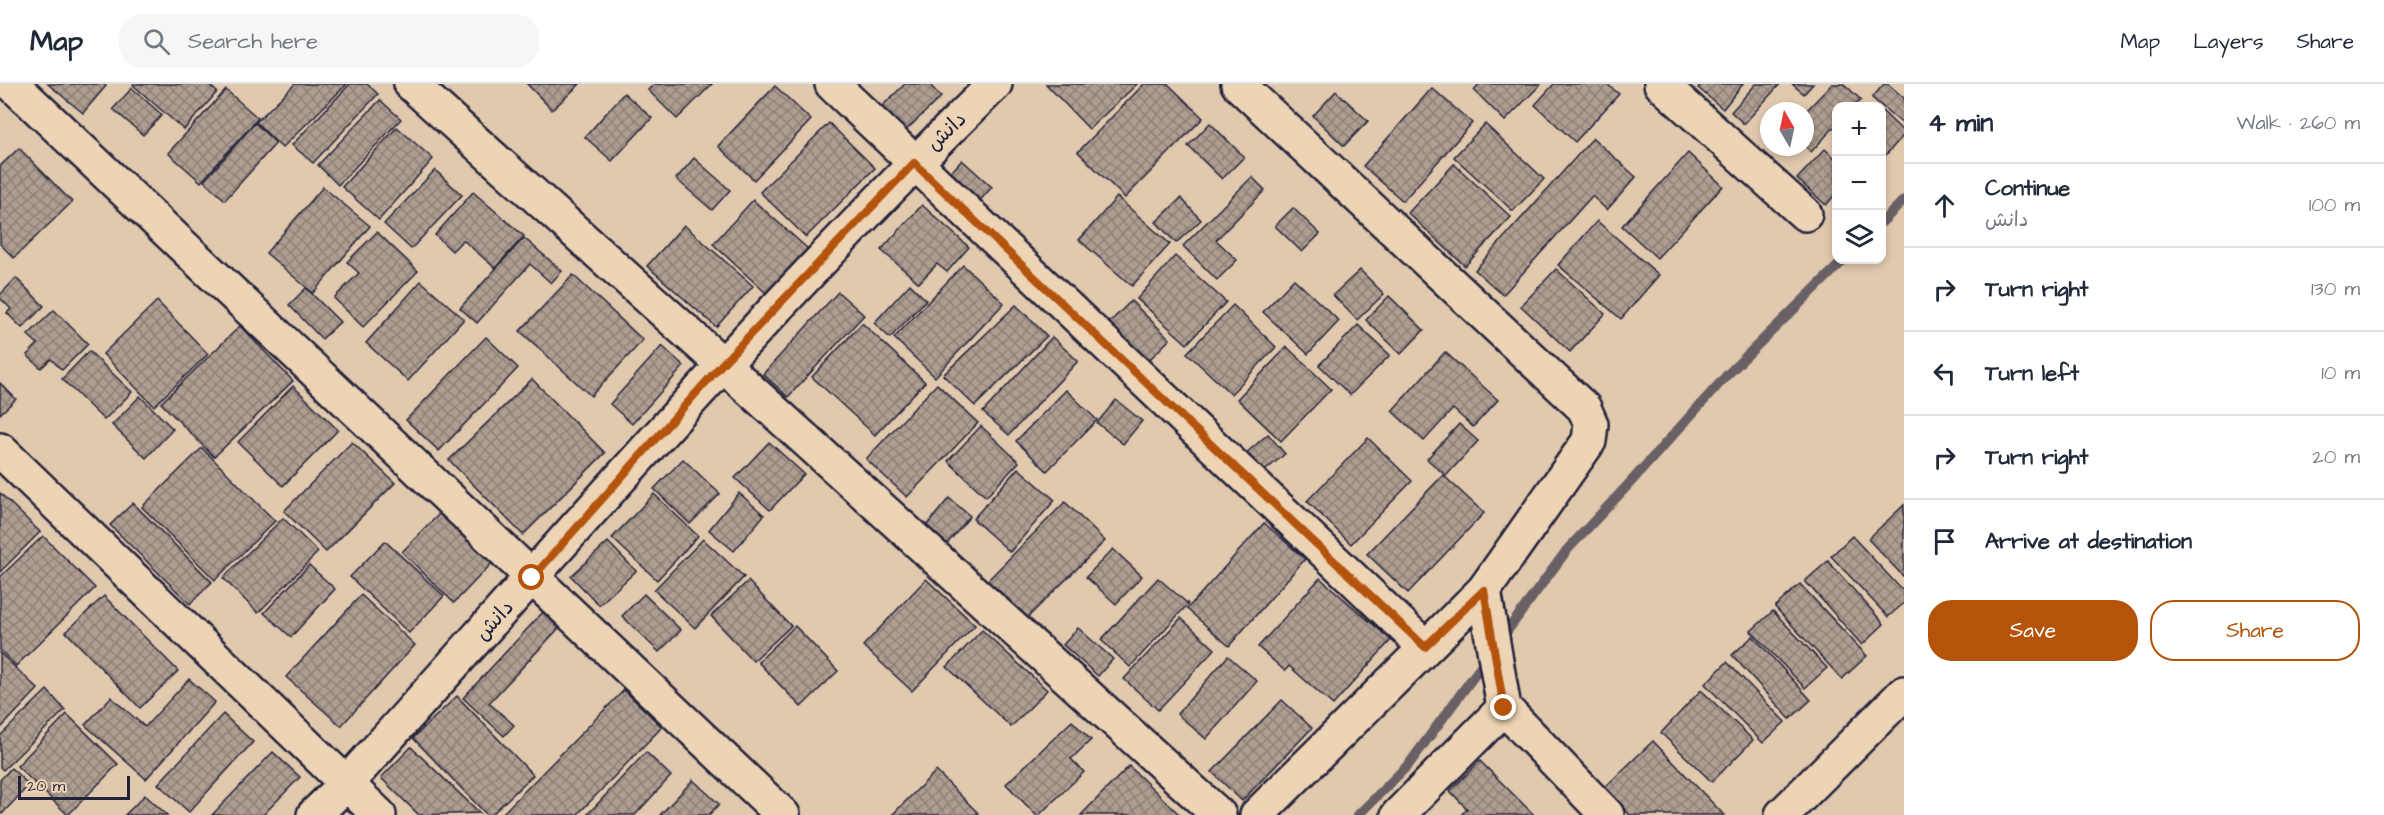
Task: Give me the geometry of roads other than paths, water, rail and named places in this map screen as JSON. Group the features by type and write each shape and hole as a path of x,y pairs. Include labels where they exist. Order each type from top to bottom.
{"street":[{"path":"12,84 783,815"},
{"path":"411,84 1219,815"},
{"path":"832,84 1425,647"},
{"name":"دانش","path":"314,815 346,784 722,364 914,163 995,84"},
{"path":"1238,84 1584,408 1591,424 1588,441 1484,590 1257,815"},
{"path":"1660,84 1805,214"},
{"path":"0,450 379,815"},
{"path":"1484,590 1504,708 1607,815"},
{"path":"1782,815 1904,693"},
{"path":"1398,815 1504,708"}],"waterway":[{"path":"1886,218 1904,200"},
{"path":"1499,642 1567,550 1728,374 1840,264"},
{"path":"1358,815 1409,764 1488,657"}]}
